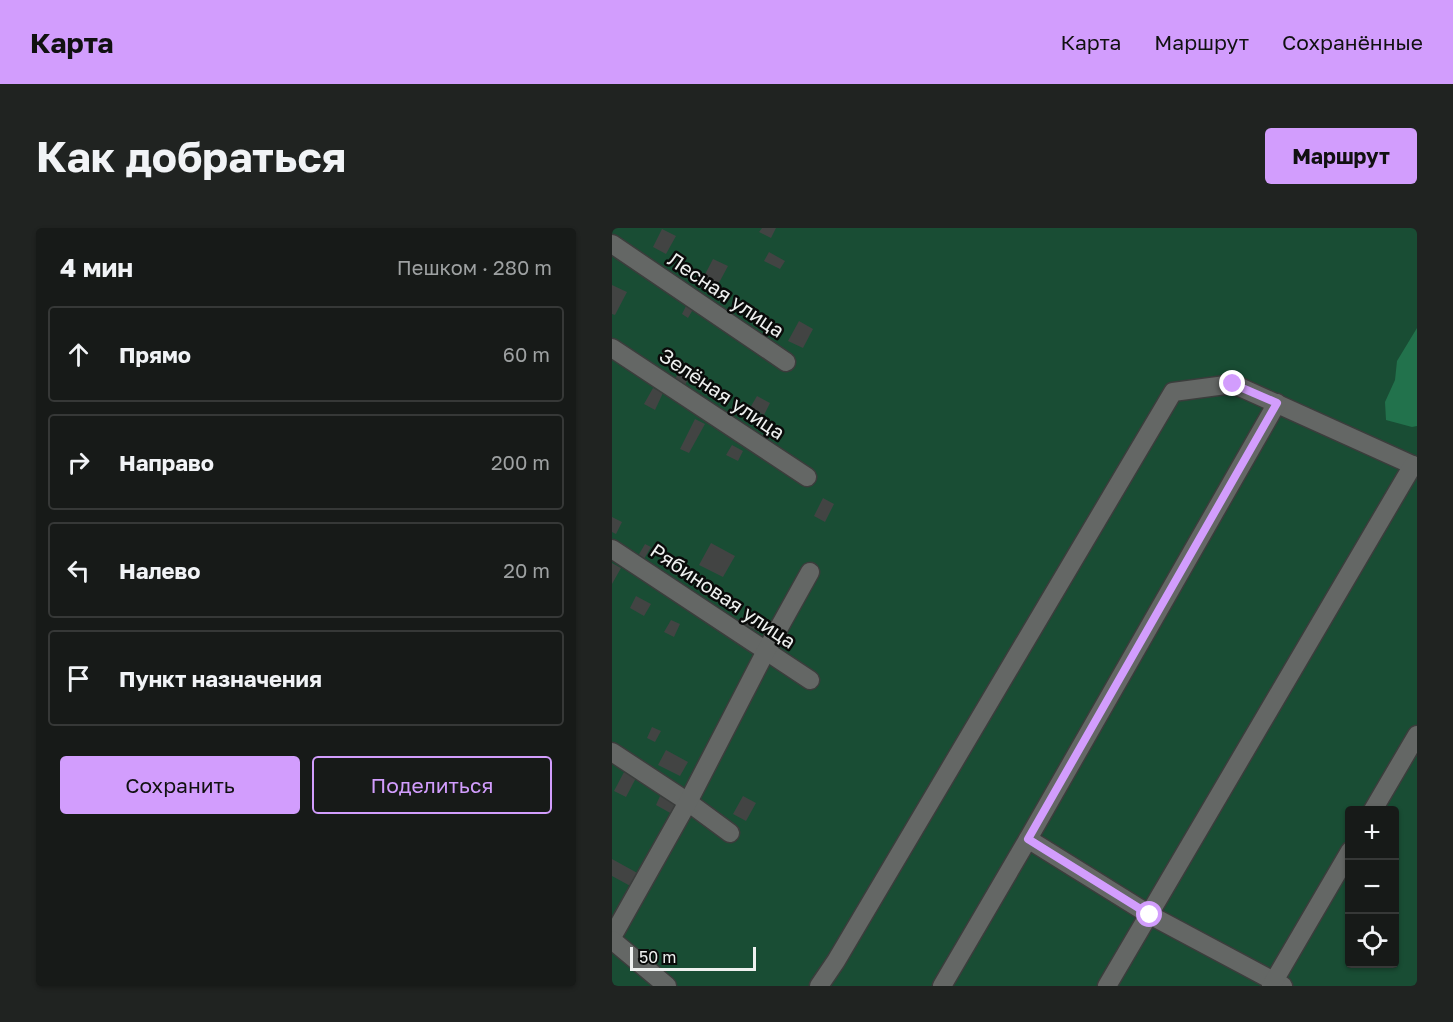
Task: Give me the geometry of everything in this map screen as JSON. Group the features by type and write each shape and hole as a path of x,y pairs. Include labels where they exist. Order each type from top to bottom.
{"lane":[{"name":"Лесная улица","path":"612,244 786,362"},
{"name":"Зелёная улица","path":"612,348 807,477"},
{"path":"819,986 842,951 1173,392 1233,384 1415,466 1107,986"},
{"path":"942,986 1277,403"},
{"name":"Рябиновая улица","path":"612,549 810,680"},
{"path":"667,986 612,938 688,802 766,651 810,572"},
{"path":"1375,806 1417,735"},
{"path":"612,752 730,833"},
{"path":"1028,839 1150,915 1276,984 1346,860"}],"shaded area":[{"path":"612,228 1417,228 1417,986 612,986"},
{"path":"1417,328 1417,426 1412,427 1386,420 1385,402 1395,380 1397,361"}],"building":[{"path":"762,228 776,228 771,238 759,232"},
{"path":"662,229 676,236 666,254 653,247"},
{"path":"769,252 785,261 780,269 764,261"},
{"path":"713,259 728,266 713,294 699,286"},
{"path":"612,285 627,292 615,315 612,314"},
{"path":"688,302 695,306 688,318 682,314"},
{"path":"799,321 813,329 803,348 788,341"},
{"path":"684,362 694,368 684,387 674,381"},
{"path":"653,388 663,393 655,410 644,404"},
{"path":"757,396 770,403 764,415 750,408"},
{"path":"695,419 705,424 689,453 680,449"},
{"path":"732,445 743,451 738,461 726,455"},
{"path":"823,498 834,504 825,522 814,516"},
{"path":"612,517 622,522 616,534 612,532"},
{"path":"711,543 735,556 723,577 699,565"},
{"path":"645,544 651,547 644,559 638,556"},
{"path":"612,563 621,568 612,584"},
{"path":"636,596 651,604 644,616 630,608"},
{"path":"750,615 764,622 759,632 745,625"},
{"path":"671,620 680,624 674,637 664,632"},
{"path":"652,727 661,731 655,742 647,738"},
{"path":"666,750 688,762 680,776 658,765"},
{"path":"624,772 636,778 626,797 614,791"},
{"path":"660,796 677,805 672,814 656,805"},
{"path":"743,796 756,803 746,821 733,814"},
{"path":"612,859 641,875 634,888 612,876"}],"route":[{"path":"1150,915 1028,839 1277,403 1233,384"}]}
